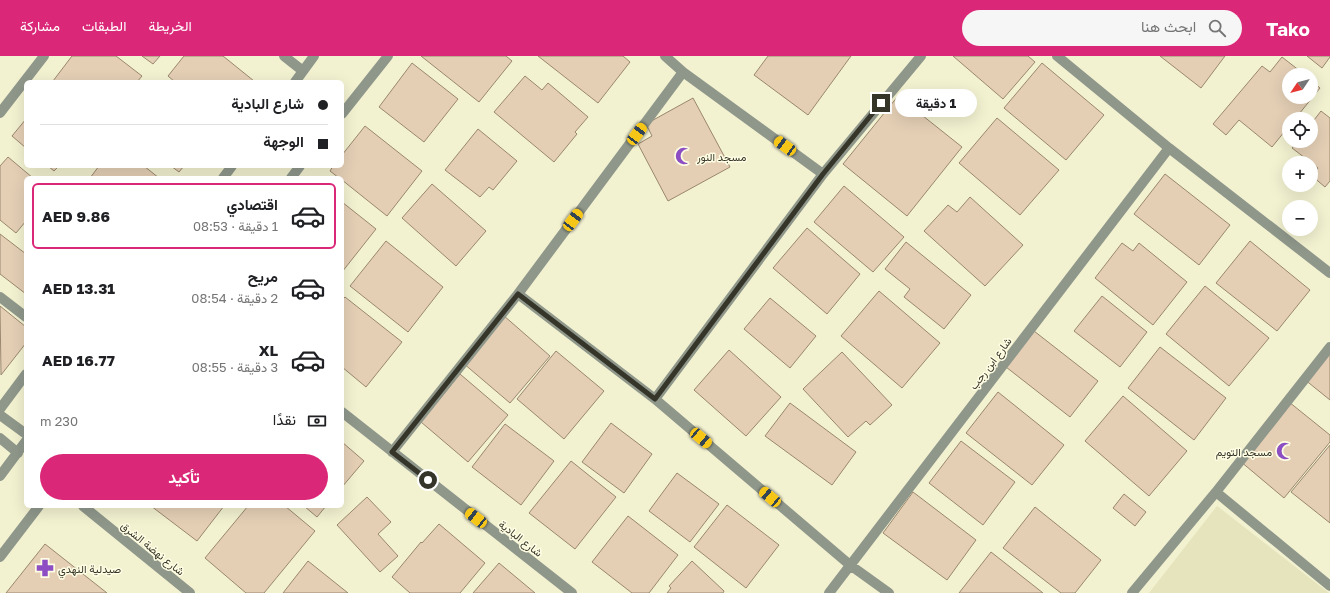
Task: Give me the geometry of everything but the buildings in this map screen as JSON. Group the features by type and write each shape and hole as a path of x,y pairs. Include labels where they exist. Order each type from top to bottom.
{"street":[{"path":"25,80 44,56"},
{"path":"284,56 303,71"},
{"path":"296,80 314,56"},
{"path":"344,111 388,56"},
{"path":"664,56 683,72 823,174"},
{"path":"655,399 823,174 920,56"},
{"path":"1057,56 1169,148 1330,273"},
{"path":"392,452 518,294 683,72"},
{"path":"0,113 24,82"},
{"name":"شارع ابن رجب","path":"829,593 1169,148"},
{"path":"518,294 655,399 850,565 888,593"},
{"path":"0,297 24,315"},
{"path":"1132,593 1216,492 1330,347"},
{"path":"0,409 3,398 24,376"},
{"name":"شارع البادية","path":"344,414 572,593"},
{"path":"0,415 24,433"},
{"path":"0,438 18,453"},
{"path":"0,476 24,444"},
{"path":"1216,492 1330,586"},
{"path":"0,557 37,508"},
{"name":"شارع نهضة الشرق","path":"85,508 190,593"}],"shaded area":[{"path":"1217,506 1329,593 1149,593"}],"place":[{"name":"مسجد النور","path":"684,156"},
{"name":"مسجد التويم","path":"1285,451"},
{"name":"صيدلية النهدي","path":"45,568"}],"route":[{"path":"428,480 392,452 518,294 655,399 823,174 881,103"}]}
